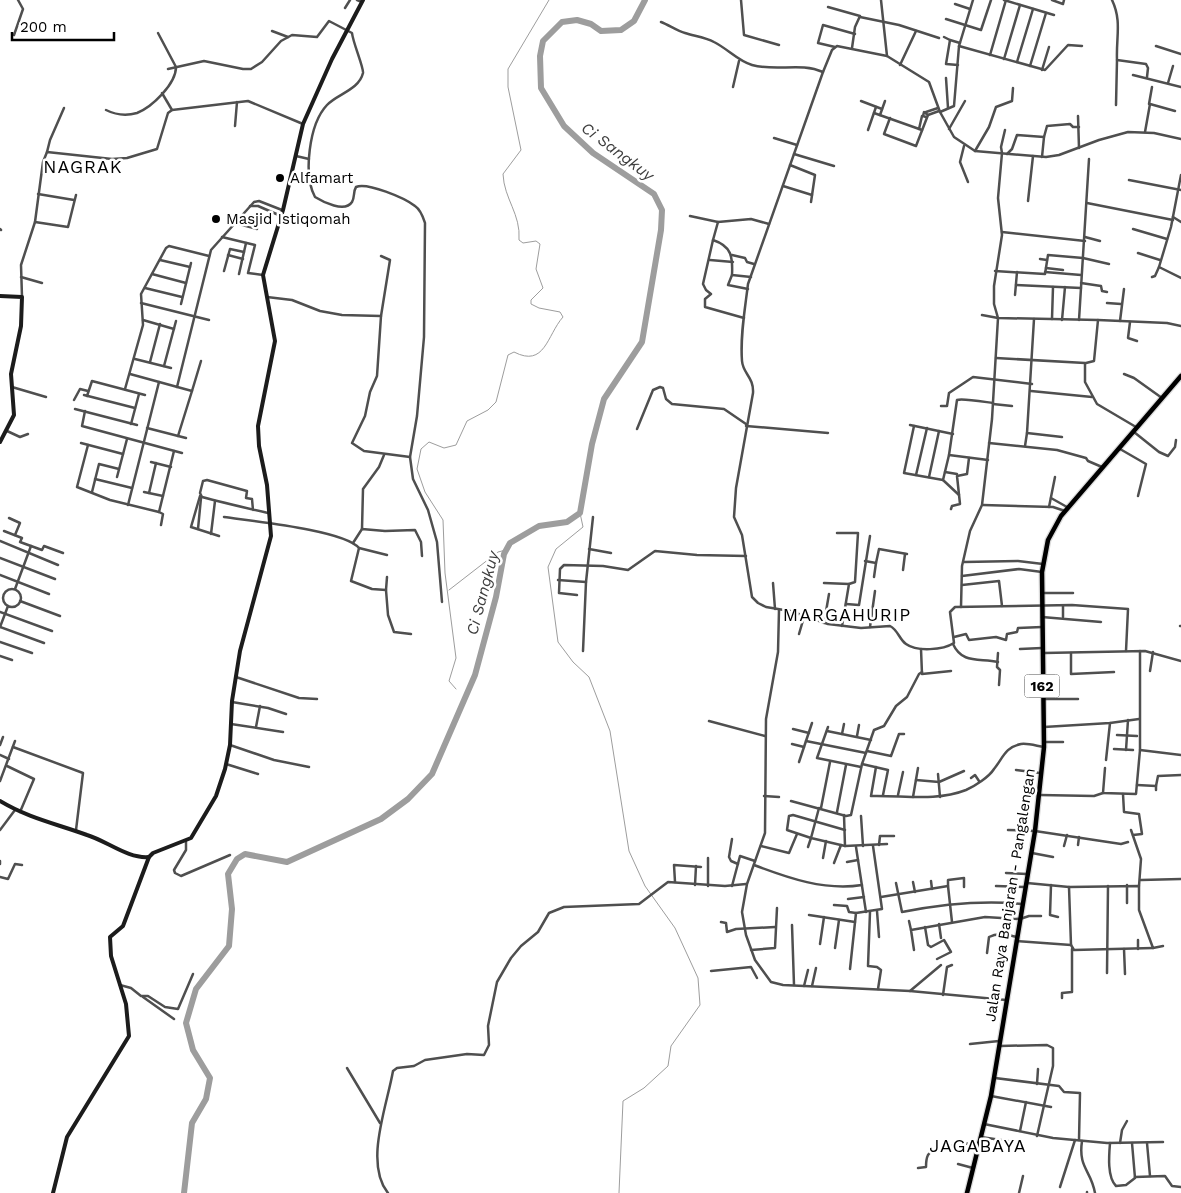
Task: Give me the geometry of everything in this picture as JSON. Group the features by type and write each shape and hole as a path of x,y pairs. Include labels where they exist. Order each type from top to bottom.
{"main road":[{"name":"Jalan Raya Banjaran - Pangalengan","path":"967,1193 991,1096 1040,795 1044,744 1042,572 1048,540 1067,510 1181,376"}],"street":[{"path":"14,35 23,9 18,0"},
{"path":"345,8 350,0"},
{"path":"53,1193 67,1137 129,1036 128,1012 110,950 109,939 123,926 149,857 156,852 186,842 191,838 211,807 226,764 230,745 235,677 250,608 271,536 270,514 258,426 275,341 263,276 283,210 294,156 303,124 347,30 363,1 357,0"},
{"path":"741,0 744,34 779,45"},
{"path":"881,0 887,56"},
{"path":"890,118 884,134 916,146 922,115 954,106 960,44 973,0"},
{"path":"946,19 981,30 991,0"},
{"path":"990,55 1006,0 1054,15"},
{"path":"1052,0 1063,4 1064,0"},
{"path":"1112,0 1117,8 1116,105"},
{"path":"955,4 970,9"},
{"path":"1004,59 1020,5"},
{"path":"828,7 939,38"},
{"path":"1017,62 1033,9"},
{"path":"1030,66 1046,13"},
{"path":"852,48 854,34 860,17"},
{"path":"168,69 204,61 251,69 257,66 274,47 288,37 299,34 318,37 330,21 352,32 354,47 364,68 363,73 353,87 326,106 312,134 310,159 311,187 315,197 320,200 340,207 346,207 352,202 356,186 366,185 417,207 426,223 424,337 417,416 410,457 413,479 428,510 438,542 442,602"},
{"path":"661,22 684,33 711,40 731,51 739,61 771,69 803,66 823,72"},
{"path":"854,34 822,25 818,43 887,56 929,82 939,110 949,128 964,146 975,151 1042,157 1059,155 1110,136 1128,132 1145,132 1181,139"},
{"path":"272,31 288,37"},
{"path":"900,65 916,31"},
{"path":"106,110 120,115 139,112 162,93 174,79 176,67 158,33"},
{"path":"944,37 990,55 1042,70 1050,68 1068,45 1082,46"},
{"path":"950,40 946,64 958,65"},
{"path":"1156,46 1181,54"},
{"path":"835,47 823,72 755,264 748,289 744,318 742,364 752,379 754,386 752,406 746,424 736,488 734,518 742,535 752,596 758,603 824,623 842,626 890,626 907,645 922,649 952,644"},
{"path":"1042,70 1050,47"},
{"path":"1117,60 1146,64 1148,68 1147,77"},
{"path":"733,86 739,61"},
{"path":"1168,83 1173,66"},
{"path":"1132,74 1181,86"},
{"path":"946,78 948,108"},
{"path":"1145,132 1152,87"},
{"path":"975,151 989,127 997,106 1012,101 1013,88"},
{"path":"162,93 172,110"},
{"path":"861,101 882,109"},
{"path":"880,115 885,101"},
{"path":"949,128 965,101"},
{"path":"47,152 112,159 127,158 157,149 168,113 172,110 237,102 250,102 303,124"},
{"path":"235,126 237,102"},
{"path":"1149,104 1175,111"},
{"path":"868,130 876,107"},
{"path":"0,442 7,431 15,410 12,387 13,361 21,326 21,265 35,222 43,162 64,108"},
{"path":"874,113 920,129"},
{"path":"920,129 927,115"},
{"path":"1078,116 1079,148"},
{"path":"1042,157 1047,126 1050,124 1070,124 1073,127 1079,127"},
{"path":"961,607 963,562 970,532 982,505 990,444 998,318 994,300 995,271 1002,232 998,198 1001,147 1005,130"},
{"path":"1007,154 1012,149 1016,136 1044,137"},
{"path":"774,138 797,145"},
{"path":"964,146 960,162 968,182"},
{"path":"794,154 834,166"},
{"path":"294,156 310,159"},
{"path":"1028,201 1032,156"},
{"path":"1079,320 1089,159"},
{"path":"790,165 815,175 811,202"},
{"path":"1152,276 1155,276 1159,267 1173,219 1181,175"},
{"path":"1129,180 1179,189"},
{"path":"783,186 812,195"},
{"path":"38,194 74,200"},
{"path":"35,222 68,227 76,195"},
{"path":"177,386 209,256 213,247 250,206 257,201 283,210"},
{"path":"1087,203 1181,222"},
{"path":"250,206 258,206 281,216"},
{"path":"690,216 718,222 752,219 769,224"},
{"path":"718,222 703,284 706,290 712,293 705,299 705,307 744,318"},
{"path":"234,223 257,229"},
{"path":"1133,230 1167,238"},
{"path":"1002,232 1085,241"},
{"path":"1085,236 1100,241"},
{"path":"222,237 255,245 248,273 263,276"},
{"path":"713,240 722,243 732,255 732,275 728,285 748,289"},
{"path":"239,274 246,243"},
{"path":"126,389 135,359 142,320 141,296 160,260 169,246 209,256"},
{"path":"224,271 230,249 244,252"},
{"path":"1138,253 1160,260"},
{"path":"228,255 243,259"},
{"path":"732,255 744,258 748,262 755,264"},
{"path":"995,271 1045,274 1048,255 1083,258 1109,264"},
{"path":"381,256 390,260 381,316 377,376 370,392 365,416 352,443 364,451 410,457"},
{"path":"1040,259 1047,260"},
{"path":"160,260 190,265 181,304"},
{"path":"710,260 733,262"},
{"path":"1159,267 1181,278"},
{"path":"1045,270 1081,275"},
{"path":"1045,270 1063,270"},
{"path":"1015,295 1017,272"},
{"path":"152,274 186,283"},
{"path":"732,275 751,277"},
{"path":"21,277 42,283"},
{"path":"1081,283 1101,286 1102,291 1107,292"},
{"path":"1016,285 1081,288"},
{"path":"1052,319 1053,286"},
{"path":"1062,320 1065,287"},
{"path":"145,288 182,297"},
{"path":"1120,321 1124,289"},
{"path":"0,296 22,297"},
{"path":"266,297 292,300 320,311 342,315 381,316"},
{"path":"141,303 209,320"},
{"path":"1108,303 1122,304"},
{"path":"982,315 998,318 1098,320 1181,326"},
{"path":"1025,446 1028,434 1032,384 1034,319"},
{"path":"142,320 174,328"},
{"path":"996,358 1085,363 1094,361 1098,320"},
{"path":"164,366 176,321"},
{"path":"1130,322 1128,338 1137,340"},
{"path":"150,362 160,324"},
{"path":"135,359 171,368"},
{"path":"178,436 201,361"},
{"path":"1085,363 1085,382 1097,404 1134,429 1159,452 1168,456 1175,447 1176,440"},
{"path":"130,374 192,391"},
{"path":"1124,374 1134,378 1162,398"},
{"path":"941,406 947,406 948,393 968,379 1032,384"},
{"path":"135,408 85,395 92,381 145,395"},
{"path":"128,505 159,382"},
{"path":"12,387 46,397"},
{"path":"637,429 651,394 658,387 663,388 666,399 672,404 724,410 746,424 828,433"},
{"path":"74,400 80,389 88,391"},
{"path":"1031,391 1092,397"},
{"path":"131,424 139,394"},
{"path":"943,480 953,434 957,400 961,398 975,402 1012,406"},
{"path":"74,409 137,426"},
{"path":"84,412 82,426 182,453"},
{"path":"910,425 953,434"},
{"path":"914,426 904,472 943,480 959,495"},
{"path":"147,428 186,438"},
{"path":"916,475 927,428"},
{"path":"7,431 20,437 28,434"},
{"path":"929,477 939,431"},
{"path":"1028,434 1062,436"},
{"path":"117,476 127,439"},
{"path":"81,443 123,454"},
{"path":"990,444 1064,451 1086,458 1088,461 1102,467"},
{"path":"88,445 77,485 128,505 159,512 163,514 161,525"},
{"path":"1119,448 1146,464 1138,496"},
{"path":"159,512 174,452"},
{"path":"353,543 362,529 363,489 379,467 384,455"},
{"path":"949,455 988,460"},
{"path":"945,472 967,474 969,458"},
{"path":"151,462 170,466"},
{"path":"149,493 156,463"},
{"path":"92,492 98,464 119,469"},
{"path":"951,509 952,506 960,504 957,474"},
{"path":"1050,507 1055,477"},
{"path":"96,479 132,488"},
{"path":"219,536 191,527 204,480 247,491 246,498 252,499 253,510"},
{"path":"144,492 163,496"},
{"path":"200,495 270,514"},
{"path":"198,529 200,495"},
{"path":"1051,498 1067,510"},
{"path":"211,534 215,500"},
{"path":"982,505 1050,507 1067,510"},
{"path":"224,517 320,532 353,543 359,548 387,555"},
{"path":"9,518 20,523 15,535"},
{"path":"584,652 587,566 593,518"},
{"path":"362,529 385,531 415,530 421,542 422,556"},
{"path":"4,531 22,538 20,542 42,550 44,546 63,552"},
{"path":"824,584 849,584 855,582 858,533 837,533"},
{"path":"846,604 859,605 870,536"},
{"path":"0,541 58,565"},
{"path":"15,589 31,546"},
{"path":"359,548 350,580 372,589 386,590"},
{"path":"589,549 611,553"},
{"path":"874,577 879,549 906,554 903,570"},
{"path":"577,595 561,595 558,580 560,569 564,565 628,570 651,554 660,551 697,555 746,556"},
{"path":"0,558 55,579"},
{"path":"865,561 876,563"},
{"path":"963,562 1018,561 1043,564"},
{"path":"962,576 1019,569 1042,572"},
{"path":"0,575 49,594"},
{"path":"387,577 388,615 394,632 411,634"},
{"path":"558,580 586,582"},
{"path":"962,585 999,580 1002,607"},
{"path":"773,583 777,609 778,652 766,714 764,796 766,827 747,884 742,912 755,960 771,982 794,986 910,991 1007,1000"},
{"path":"842,626 849,584"},
{"path":"8,606 3,600 2,594 6,590 15,589 20,593 20,602"},
{"path":"870,627 875,591"},
{"path":"1042,593 1074,593"},
{"path":"824,623 829,594"},
{"path":"8,606 15,606 20,602"},
{"path":"20,602 60,616"},
{"path":"8,606 0,627 44,643"},
{"path":"998,662 962,657 958,654 952,644 954,637 950,610 961,607 1042,606 1128,609 1126,651"},
{"path":"1063,606 1063,618"},
{"path":"0,612 52,631"},
{"path":"799,634 804,617"},
{"path":"1042,617 1063,618 1066,621 1101,622"},
{"path":"954,637 966,634 969,640 999,637 1001,640 1006,640 1007,634 1017,632 1018,628 1042,627"},
{"path":"0,642 32,654"},
{"path":"922,649 922,673"},
{"path":"1020,649 1071,653 1140,651 1153,652 1181,661"},
{"path":"1040,795 1094,796 1103,793 1136,794 1140,750 1140,651"},
{"path":"998,652 999,685"},
{"path":"1150,671 1153,652"},
{"path":"1071,653 1071,674"},
{"path":"0,656 12,660"},
{"path":"791,802 844,815 852,814 862,765 874,730 884,726 896,706 907,697 918,674 951,671"},
{"path":"1066,674 1114,672"},
{"path":"235,677 299,698 317,699"},
{"path":"1042,698 1078,699"},
{"path":"232,702 260,706 286,714"},
{"path":"256,727 260,706"},
{"path":"1044,726 1110,723 1139,719"},
{"path":"1126,750 1128,720"},
{"path":"709,721 765,736"},
{"path":"799,762 812,723"},
{"path":"1106,760 1110,723"},
{"path":"231,724 283,732"},
{"path":"842,734 844,724"},
{"path":"857,737 859,725"},
{"path":"793,729 809,733"},
{"path":"871,740 827,729 817,758 846,765 862,765 888,770 883,796"},
{"path":"806,741 891,756 899,734 904,734"},
{"path":"1117,735 1137,736"},
{"path":"0,745 3,737"},
{"path":"0,781 15,741"},
{"path":"876,767 870,795 913,796 922,799 940,797 967,789 980,781 992,772 1002,754 1011,747 1024,744 1063,742"},
{"path":"792,744 804,747"},
{"path":"230,745 274,760 309,767"},
{"path":"12,747 83,773 76,832"},
{"path":"1114,749 1133,750"},
{"path":"1140,750 1181,755"},
{"path":"0,755 9,759"},
{"path":"808,847 820,808 830,762"},
{"path":"226,764 258,774"},
{"path":"837,812 846,765"},
{"path":"7,766 34,779 20,813"},
{"path":"913,796 918,768"},
{"path":"1103,793 1105,768"},
{"path":"1016,770 1042,773"},
{"path":"916,780 939,782 964,771"},
{"path":"898,795 903,772"},
{"path":"938,774 940,797"},
{"path":"971,778 975,775 980,781"},
{"path":"1137,786 1156,788 1158,776 1181,775"},
{"path":"1123,794 1124,812 1139,814 1142,834 1133,835"},
{"path":"764,796 779,796"},
{"path":"0,801 20,813 97,838 138,857 149,857"},
{"path":"0,830 15,810"},
{"path":"844,815 845,846"},
{"path":"845,830 816,821 789,816 787,830 845,846 856,847 887,844"},
{"path":"861,816 863,846"},
{"path":"1008,830 1035,831 1121,844 1128,842"},
{"path":"1130,830 1141,859 1139,910 1153,948"},
{"path":"761,846 788,853 797,834"},
{"path":"1064,846 1067,835"},
{"path":"879,845 880,836 894,836"},
{"path":"1078,845 1079,837"},
{"path":"732,839 729,857 738,864"},
{"path":"823,858 826,841"},
{"path":"186,842 186,850 174,870 175,873 181,876 230,855"},
{"path":"834,863 841,845"},
{"path":"834,905 848,906 849,912 856,913 882,909 873,846"},
{"path":"856,847 868,912 868,966 877,966 881,970 878,989"},
{"path":"1032,853 1052,857"},
{"path":"732,886 741,856 755,861"},
{"path":"708,858 708,886"},
{"path":"847,862 858,860"},
{"path":"0,877 8,879 16,864 22,865"},
{"path":"675,882 674,865 701,867"},
{"path":"754,865 791,879 820,885 862,885"},
{"path":"695,885 696,866"},
{"path":"1006,873 1027,874"},
{"path":"952,922 948,880 964,878 964,888"},
{"path":"1140,880 1181,879"},
{"path":"931,881 932,889"},
{"path":"388,1193 380,1182 378,1173 381,1124 395,1069 414,1066 425,1060 484,1055 489,1045 488,1026 497,982 511,958 521,946 538,932 549,913 564,907 635,904 648,899 668,882 708,886 747,884"},
{"path":"913,882 915,892"},
{"path":"896,883 902,912 949,904 986,902 1022,904"},
{"path":"1051,885 1050,916 1058,917"},
{"path":"1127,902 1128,885"},
{"path":"881,897 948,886"},
{"path":"996,886 1139,886"},
{"path":"1062,998 1062,994 1072,992 1069,886"},
{"path":"1107,973 1108,886"},
{"path":"848,899 864,897"},
{"path":"752,950 775,949 777,908"},
{"path":"877,911 879,936"},
{"path":"850,969 856,913"},
{"path":"810,915 855,922"},
{"path":"911,930 985,917 1020,919 1029,916 1041,916"},
{"path":"820,944 824,917"},
{"path":"835,948 839,920"},
{"path":"909,921 914,950"},
{"path":"722,922 726,923 727,932 745,928 775,927"},
{"path":"792,924 794,986"},
{"path":"939,924 941,938"},
{"path":"925,927 928,945 931,947 944,940 951,952 937,959"},
{"path":"987,953 989,937 999,934 1017,939 1071,947 1108,950 1163,946"},
{"path":"1138,940 1138,949"},
{"path":"1124,949 1125,974"},
{"path":"910,991 941,965"},
{"path":"943,995 948,967 952,965"},
{"path":"711,971 749,967 757,978"},
{"path":"812,986 816,968"},
{"path":"804,986 808,970"},
{"path":"143,997 148,996 165,1007 178,1009 193,974"},
{"path":"120,985 131,988 174,1019"},
{"path":"970,1044 1047,1045 1053,1048 1053,1066 1037,1136"},
{"path":"347,1068 381,1124"},
{"path":"1037,1084 1038,1069"},
{"path":"994,1078 1062,1087 1064,1092 1080,1093 1082,1162 1093,1181 1095,1193"},
{"path":"991,1096 1051,1106"},
{"path":"1020,1132 1026,1102"},
{"path":"1120,1143 1126,1121"},
{"path":"984,1124 1037,1136 1074,1140 1110,1143 1163,1142"},
{"path":"918,1168 926,1167 928,1156 932,1152 959,1144 981,1140 1014,1142"},
{"path":"1060,1188 1074,1140"},
{"path":"1110,1143 1109,1162 1114,1185 1126,1185 1135,1177 1166,1176 1172,1186 1181,1187"},
{"path":"1132,1143 1135,1177"},
{"path":"1147,1143 1150,1176"},
{"path":"958,1164 973,1168"},
{"path":"1019,1193 1023,1176"}],"waterway":[{"path":"456,689 449,681 456,658 445,573 443,520 425,492 417,469 421,449 429,442 444,448 456,445 467,421 488,410 496,402 508,355 514,352 524,356 532,356 539,353 563,317 560,312 539,308 531,304 531,300 543,288 536,269 540,244 536,241 523,243 519,240 517,222 506,191 503,174 521,150 508,87 508,69 549,0"},
{"name":"Ci Sangkuy","path":"184,1193 192,1123 206,1099 210,1078 193,1050 186,1023 196,989 229,946 232,909 228,874 237,859 245,854 287,862 381,819 408,799 432,774 475,675 496,597 504,554 510,543 539,526 567,522 580,513 592,444 604,399 642,342 661,230 662,210 654,194 593,153 564,126 541,88 540,56 543,41 562,22 577,20 591,24 601,31 621,30 634,21 645,0"},
{"path":"580,513 583,527 556,549 548,567 558,642 573,662 589,677 610,731 629,851 645,886 675,928 698,978 700,1005 671,1046 668,1066 644,1088 623,1101 619,1193"},
{"path":"449,590 498,552 506,550"}],"place":[{"name":"Alfamart","path":"280,178"},
{"name":"Masjid Istiqomah","path":"216,219"}],"district":[{"name":"NAGRAK","path":"83,167"},
{"name":"MARGAHURIP","path":"847,615"},
{"name":"JAGABAYA","path":"978,1146"}]}
